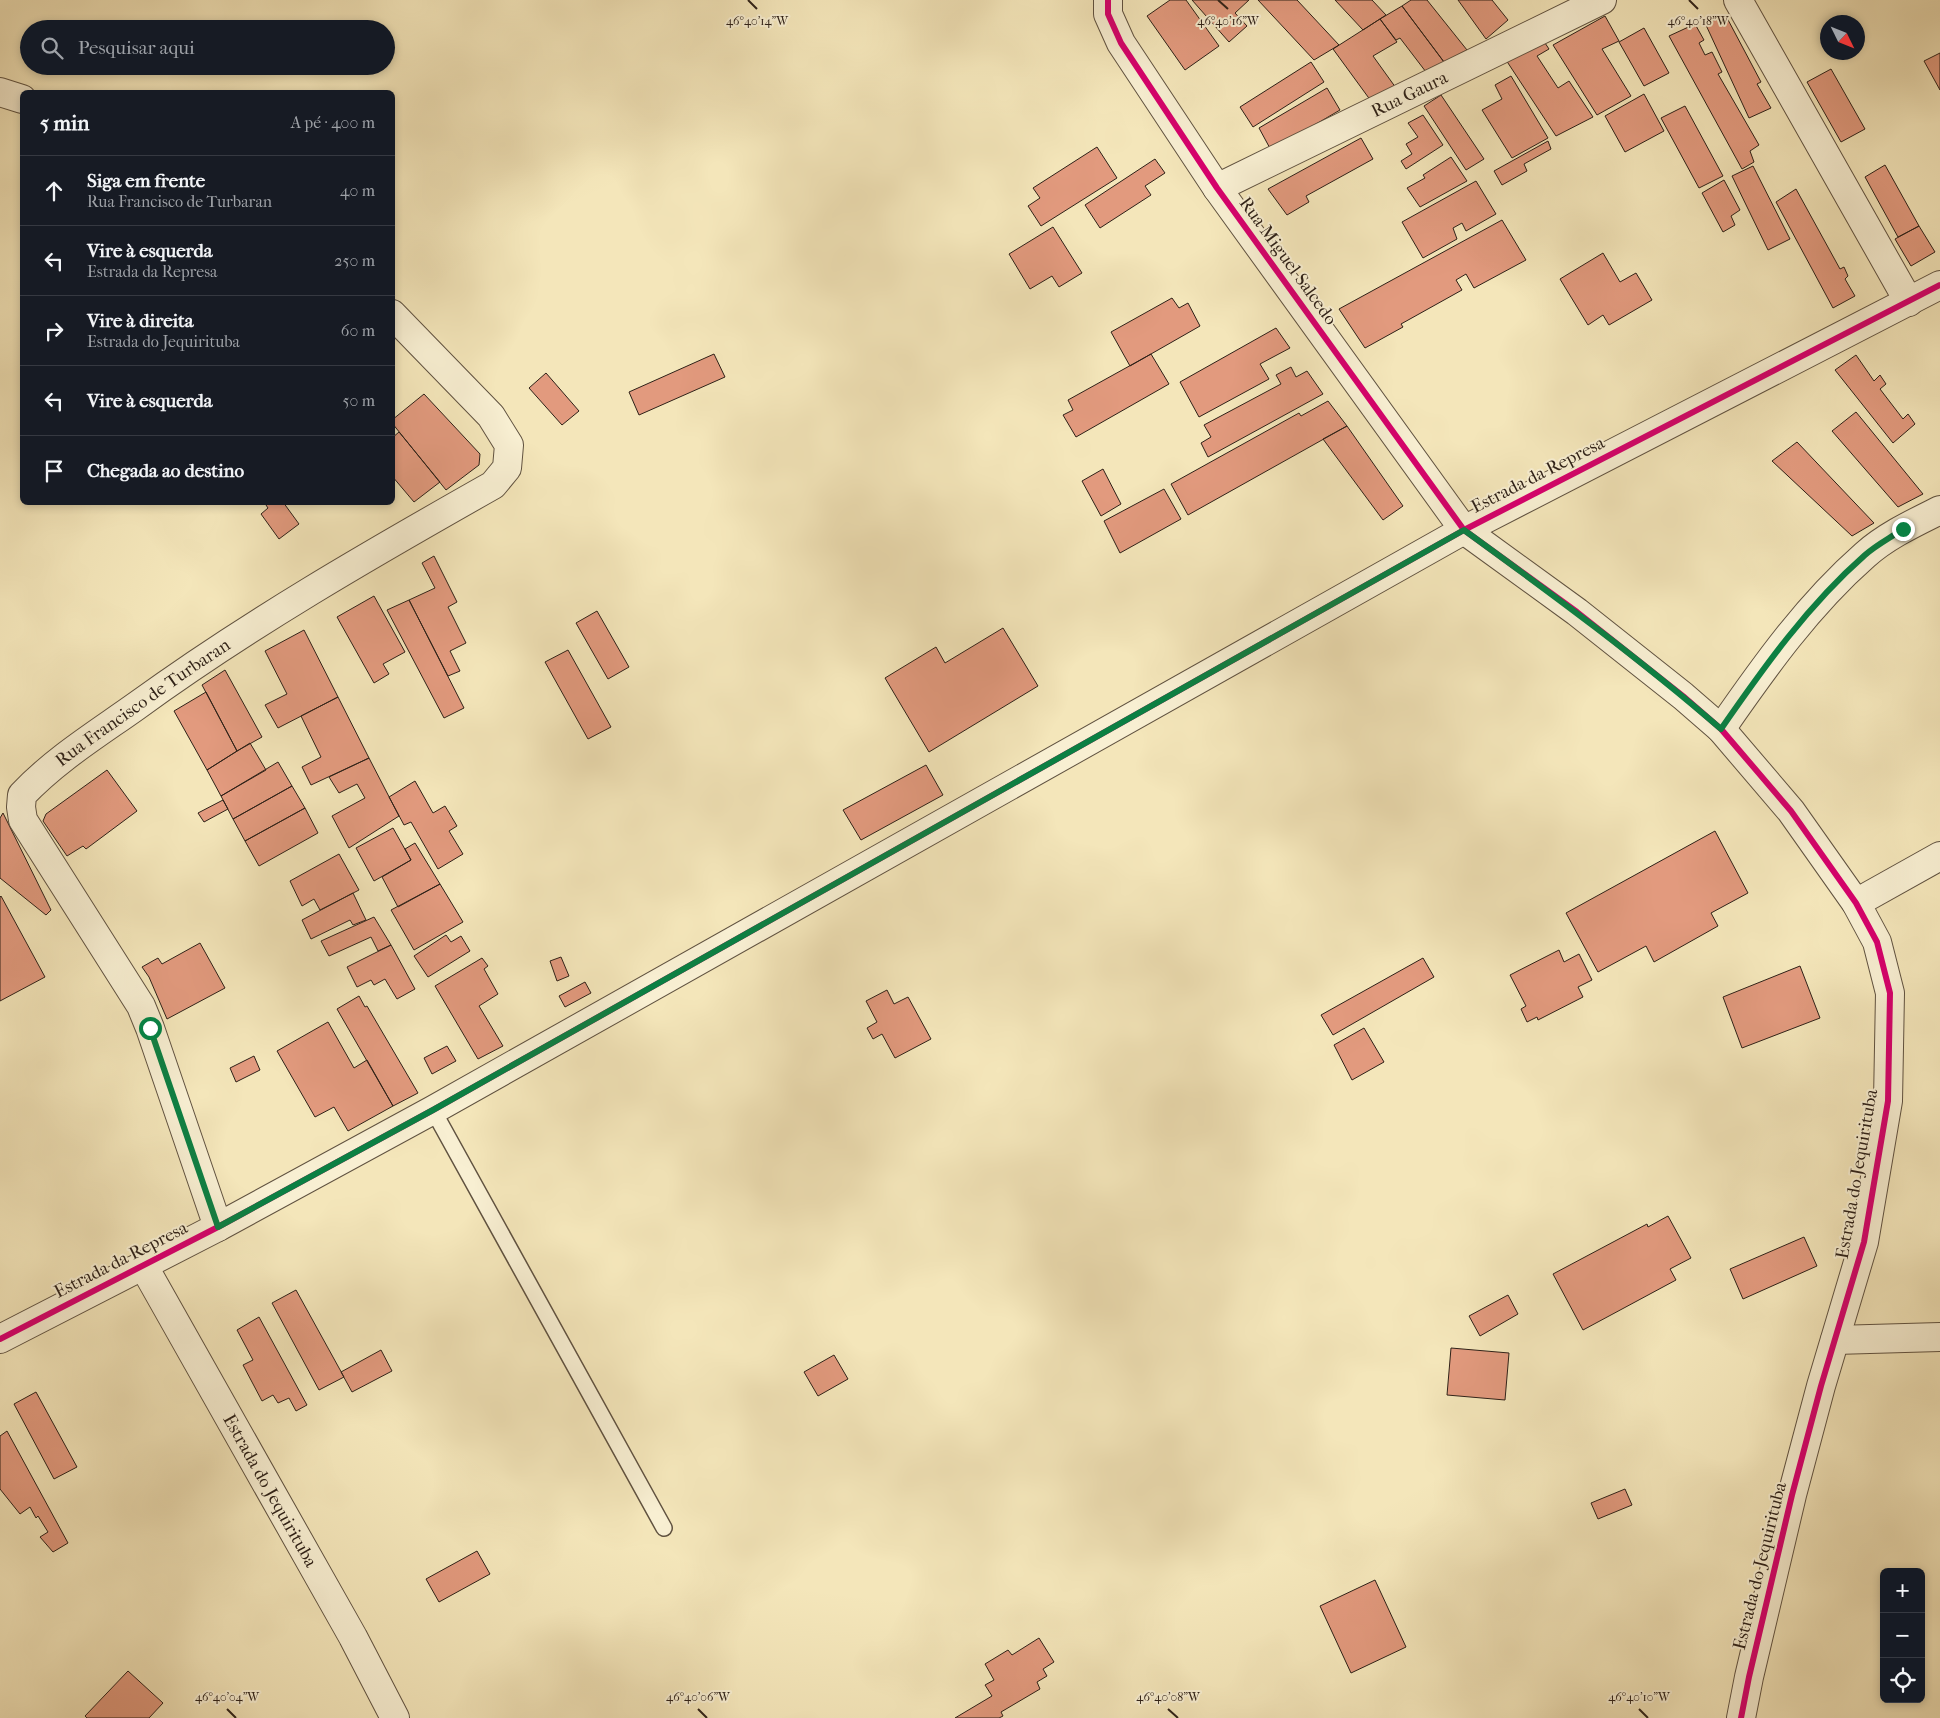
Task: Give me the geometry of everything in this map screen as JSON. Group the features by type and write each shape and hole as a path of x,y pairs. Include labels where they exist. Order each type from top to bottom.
{"street":[{"name":"Rua Gaura","path":"1217,188 1602,0"},
{"path":"1738,0 1909,302"},
{"name":"Rua Miguel Salcedo","path":"1102,5 1121,43 1217,188 1464,530"},
{"path":"0,92 20,98"},
{"name":"Estrada da Represa","path":"0,1339 218,1227 433,1110 1464,530 1940,285"},
{"name":"Rua Francisco de Turbaran","path":"218,1227 141,1006 23,820 22,795 58,762 152,694 252,626 374,552 493,485 507,468 509,445 491,416 395,317"},
{"path":"1721,729 1758,675 1816,602 1866,554 1903,529 1940,510"},
{"name":"Estrada do Jequirituba","path":"1464,530 1577,612 1683,696 1721,729 1791,811 1856,904 1877,942 1890,993 1888,1101 1864,1242 1792,1496 1741,1718"},
{"path":"1856,904 1940,856"},
{"name":"Estrada do Jequirituba","path":"143,1265 353,1637 395,1718"},
{"path":"1835,1340 1940,1338"}],"lane":[{"path":"433,1110 664,1528"}],"building":[{"path":"1170,0 1186,0 1219,46 1185,70 1147,16"},
{"path":"1192,0 1249,0 1235,13 1247,26 1229,42"},
{"path":"1258,0 1297,0 1339,45 1314,60"},
{"path":"1335,0 1372,0 1386,15 1363,30"},
{"path":"1411,0 1427,0 1467,50 1444,62 1402,6"},
{"path":"1458,0 1492,0 1508,20 1486,39"},
{"path":"1402,6 1444,62 1426,72 1400,38 1396,40 1380,19"},
{"path":"1605,16 1619,41 1602,49 1631,96 1597,115 1553,45"},
{"path":"1726,16 1761,82 1757,84 1771,108 1749,118 1705,23"},
{"path":"1380,19 1397,42 1373,56 1396,88 1371,101 1333,49"},
{"path":"1695,24 1704,40 1699,43 1705,55 1712,52 1722,72 1718,74 1759,145 1750,151 1754,162 1742,169 1669,36"},
{"path":"1644,28 1669,73 1644,86 1619,42"},
{"path":"1543,40 1549,49 1537,56 1558,88 1569,81 1593,117 1556,136 1506,60"},
{"path":"1940,53 1940,90 1924,61"},
{"path":"1311,62 1324,82 1253,127 1240,107"},
{"path":"1831,69 1865,129 1841,142 1807,82"},
{"path":"1511,76 1548,138 1512,158 1482,110 1502,99 1495,85"},
{"path":"1327,88 1340,110 1311,127 1312,130 1272,152 1259,128"},
{"path":"1644,94 1664,131 1625,152 1605,116"},
{"path":"1441,95 1484,159 1466,170 1424,106"},
{"path":"1685,106 1723,176 1699,188 1661,118"},
{"path":"1423,115 1443,145 1406,169 1401,161 1412,154 1406,144 1418,137 1408,123"},
{"path":"1361,138 1373,159 1306,196 1309,202 1287,215 1268,189"},
{"path":"1548,141 1551,149 1524,164 1527,171 1502,185 1494,171"},
{"path":"1097,147 1117,178 1041,226 1028,206 1040,198 1033,188"},
{"path":"1451,157 1467,181 1420,207 1407,188 1425,178 1423,175"},
{"path":"1155,159 1165,173 1145,186 1151,195 1100,228 1085,205"},
{"path":"1885,165 1919,226 1898,237 1865,177"},
{"path":"1753,166 1790,239 1768,250 1732,176"},
{"path":"1724,180 1740,210 1731,216 1735,225 1723,232 1702,193"},
{"path":"1476,181 1496,214 1466,231 1462,223 1453,228 1457,239 1423,258 1402,222"},
{"path":"1796,189 1840,269 1844,267 1848,276 1845,279 1855,296 1833,308 1776,202"},
{"path":"1502,220 1526,260 1474,288 1466,274 1456,280 1462,290 1401,324 1403,327 1365,348 1339,309"},
{"path":"1919,226 1935,252 1911,266 1895,239"},
{"path":"1053,227 1082,273 1059,287 1052,276 1030,289 1009,254"},
{"path":"1603,253 1620,282 1636,273 1652,300 1609,325 1603,315 1588,325 1560,279"},
{"path":"1172,298 1179,308 1188,303 1200,326 1130,366 1111,332"},
{"path":"1276,328 1290,348 1260,364 1269,379 1199,417 1180,382"},
{"path":"714,354 725,377 639,415 629,392"},
{"path":"1151,354 1169,384 1076,437 1063,415 1073,410 1068,400"},
{"path":"1856,355 1874,381 1880,375 1886,384 1880,389 1903,419 1908,414 1915,424 1893,443 1835,370"},
{"path":"1291,367 1296,377 1307,371 1323,394 1208,457 1201,443 1211,437 1204,425 1281,384 1276,375"},
{"path":"546,373 579,411 562,425 529,388"},
{"path":"424,394 480,454 479,465 446,490 395,427 395,418"},
{"path":"1328,401 1347,426 1188,515 1171,484 1299,413 1301,416"},
{"path":"1856,412 1923,494 1898,507 1832,431"},
{"path":"1347,426 1403,506 1383,520 1323,439"},
{"path":"399,432 440,482 414,502 395,480 395,435"},
{"path":"1797,442 1874,523 1852,536 1772,461"},
{"path":"1103,469 1121,504 1101,516 1082,481"},
{"path":"1164,489 1181,519 1120,553 1104,521"},
{"path":"266,505 285,505 299,524 279,539 261,514 268,508"},
{"path":"434,556 457,602 448,607 466,643 450,651 460,671 448,676 409,600 435,588 422,563"},
{"path":"374,596 405,652 383,664 389,674 374,683 337,617"},
{"path":"409,600 464,708 444,718 387,610"},
{"path":"597,611 629,667 608,679 576,623"},
{"path":"1003,628 1038,686 929,752 885,678 936,647 945,663"},
{"path":"304,630 338,697 278,728 265,705 287,694 265,651"},
{"path":"568,650 611,727 588,739 545,662"},
{"path":"225,670 262,737 237,751 202,685"},
{"path":"206,692 237,751 207,770 174,711"},
{"path":"338,697 369,758 311,785 302,767 321,757 301,716"},
{"path":"250,743 266,770 221,796 207,770"},
{"path":"369,758 399,816 349,848 332,816 365,798 357,784 339,793 329,777"},
{"path":"278,762 292,786 233,819 221,796"},
{"path":"926,765 943,795 861,840 843,810"},
{"path":"107,770 137,811 86,849 83,846 67,856 43,821 46,814"},
{"path":"415,781 433,813 445,806 457,826 449,831 463,854 438,869 411,822 404,825 389,797"},
{"path":"292,786 305,808 245,841 233,819"},
{"path":"223,800 228,809 204,822 198,813"},
{"path":"305,808 318,833 259,866 245,841"},
{"path":"3,813 51,910 46,915 0,878 0,818"},
{"path":"393,828 411,860 374,881 356,848"},
{"path":"1715,831 1748,893 1711,913 1718,926 1654,962 1646,946 1598,972 1566,913"},
{"path":"415,843 440,884 398,907 382,877 411,860 405,849"},
{"path":"339,854 359,890 320,910 314,899 302,906 290,881"},
{"path":"440,884 463,922 414,950 391,910"},
{"path":"353,893 366,920 353,925 350,920 311,939 302,920"},
{"path":"0,897 45,977 0,1001"},
{"path":"374,917 391,945 378,951 371,937 329,956 321,941"},
{"path":"446,935 451,942 461,936 470,951 428,977 414,956"},
{"path":"200,943 225,988 167,1019 149,977 142,967 158,958 162,964"},
{"path":"391,945 415,989 397,999 385,979 374,985 371,980 357,987 347,967"},
{"path":"1559,950 1564,962 1579,954 1592,980 1578,987 1583,997 1538,1020 1537,1017 1527,1022 1521,1009 1526,1006 1510,975"},
{"path":"561,957 569,976 557,981 550,961"},
{"path":"482,958 488,966 484,969 498,994 479,1006 503,1046 478,1059 435,986"},
{"path":"1423,958 1434,977 1333,1035 1321,1015"},
{"path":"1800,966 1820,1018 1742,1048 1723,997"},
{"path":"585,982 591,993 565,1007 559,996"},
{"path":"887,990 894,1004 908,997 931,1039 895,1058 882,1034 873,1039 867,1028 877,1022 866,1001"},
{"path":"359,996 365,1007 367,1006 418,1093 393,1106 337,1009"},
{"path":"328,1022 354,1068 367,1060 393,1106 348,1131 334,1107 315,1117 277,1051"},
{"path":"1364,1028 1384,1062 1352,1080 1334,1045"},
{"path":"447,1046 456,1061 432,1074 424,1058"},
{"path":"254,1056 260,1070 236,1082 230,1068"},
{"path":"1668,1216 1691,1258 1670,1269 1676,1280 1583,1330 1553,1274 1647,1224 1648,1227"},
{"path":"1804,1237 1817,1266 1743,1299 1730,1269"},
{"path":"296,1290 344,1377 319,1390 272,1303"},
{"path":"1508,1295 1518,1314 1480,1336 1469,1316"},
{"path":"259,1317 307,1405 296,1411 289,1398 278,1403 273,1395 262,1401 243,1365 253,1360 237,1330"},
{"path":"1451,1348 1509,1353 1505,1400 1447,1395"},
{"path":"381,1350 392,1371 352,1392 341,1372"},
{"path":"834,1355 848,1379 818,1396 804,1372"},
{"path":"36,1392 77,1467 54,1479 14,1404"},
{"path":"7,1431 68,1543 53,1552 40,1537 48,1532 38,1516 36,1518 30,1507 20,1514 0,1489 0,1436"},
{"path":"1625,1489 1632,1505 1598,1519 1591,1503"},
{"path":"477,1551 490,1574 439,1602 426,1579"},
{"path":"1375,1580 1406,1647 1351,1673 1320,1606"},
{"path":"1039,1638 1054,1662 1043,1669 1047,1676 1037,1682 1040,1689 1001,1712 1003,1716 999,1718 955,1718 992,1696 985,1685 994,1680 985,1664 1008,1650 1012,1655"},
{"path":"128,1671 163,1703 149,1718 87,1718 85,1716"}],"cycle path":[{"path":"1108,0 1108,14 1121,43 1217,188 1464,530 1577,612 1683,696 1721,729 1791,811 1856,903 1877,942 1890,993 1888,1101 1864,1242 1821,1386 1792,1495 1741,1718"},
{"path":"0,1339 218,1227 433,1110 1464,530 1940,285"}],"route":[{"path":"150,1028 218,1227 433,1110 1464,530 1577,612 1683,696 1721,729 1758,675 1816,602 1866,554 1903,529"}]}
